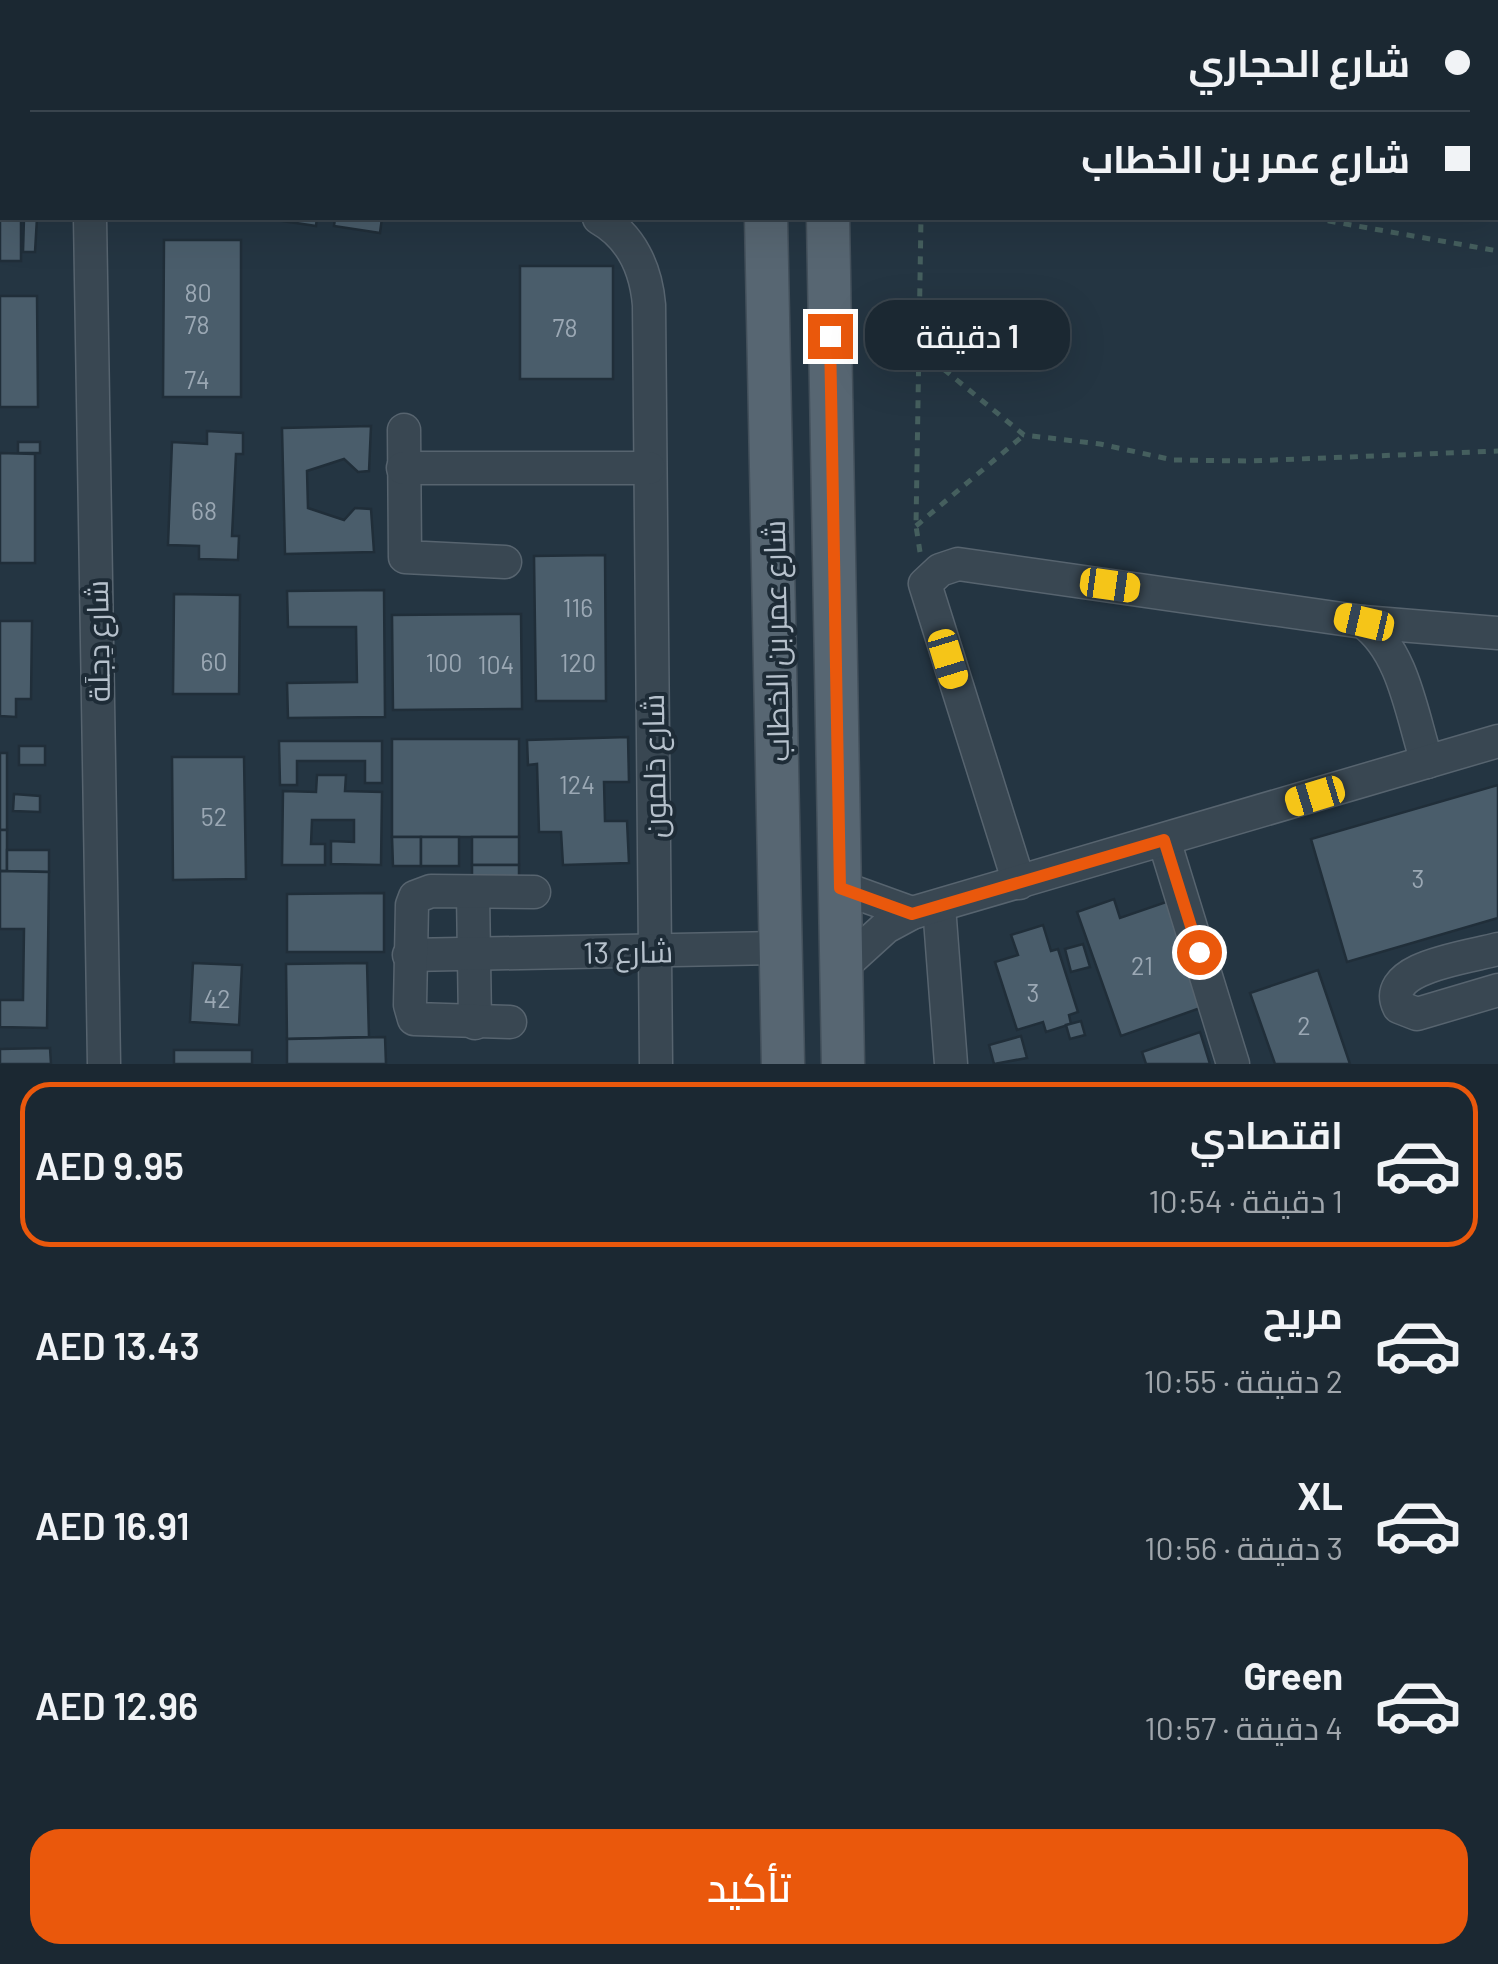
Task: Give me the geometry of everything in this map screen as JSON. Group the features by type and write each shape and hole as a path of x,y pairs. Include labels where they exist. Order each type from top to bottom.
{"main road":[{"name":"شارع عمر بن الخطاب","path":"766,220 784,1064"},
{"name":"شارع عمر بن الخطاب","path":"828,220 844,1064"}],"street":[{"name":"شارع دِجلَة","path":"90,220 104,1064"},
{"name":"شارع دَلمون","path":"602,220 621,233 647,280 656,1064"},
{"path":"404,430 405,557 505,562"},
{"path":"403,468 650,468"},
{"path":"1019,883 925,584 940,570 958,564 1364,622 1498,632"},
{"path":"1364,622 1380,634 1391,652 1428,762"},
{"path":"842,967 886,927 926,910 1498,741"},
{"path":"1164,840 1233,1064"},
{"path":"840,888 926,910"},
{"path":"510,1022 414,1019 410,955 415,897 431,891 534,892"},
{"path":"474,892 475,1023"},
{"path":"926,910 951,1064"},
{"name":"شارع 13","path":"410,955 782,948"},
{"path":"1498,949 1410,973 1398,982 1394,995 1399,1007 1417,1014 1498,990"}],"path":[{"path":"921,220 916,526 925,584"},
{"path":"1323,220 1498,252"},
{"path":"919,349 1024,435 1174,460 1249,462 1498,452"},
{"path":"916,526 1024,435"}],"building":[{"path":"0,220 21,220 21,261 0,261"},
{"path":"24,220 37,220 35,252 23,252"},
{"path":"276,220 317,220 316,226"},
{"path":"335,220 382,220 380,233 334,226"},
{"path":"164,240 241,240 241,397 163,397"},
{"path":"520,266 613,266 613,379 520,379"},
{"path":"0,296 37,296 38,407 0,407"},
{"path":"371,426 369,471 358,472 344,459 307,471 308,508 344,520 355,508 371,509 374,552 285,554 282,428"},
{"path":"207,431 243,433 243,454 236,454 232,536 239,536 238,560 199,559 199,546 168,545 172,442 207,444"},
{"path":"18,442 40,442 40,453 18,453"},
{"path":"0,453 35,454 35,563 0,563"},
{"path":"605,555 606,701 536,701 534,556"},
{"path":"384,590 385,717 288,718 287,683 357,682 356,627 288,627 287,591"},
{"path":"174,594 240,595 239,694 173,694"},
{"path":"521,614 522,709 393,710 392,615"},
{"path":"0,621 32,621 31,699 16,699 16,717 0,716"},
{"path":"628,737 629,782 604,782 605,821 627,821 629,863 563,865 561,832 539,832 537,764 528,765 527,740"},
{"path":"392,739 519,739 519,837 392,837"},
{"path":"279,741 382,741 382,783 365,783 365,761 297,761 297,785 280,785"},
{"path":"19,746 45,746 45,765 19,765"},
{"path":"0,753 7,753 7,830 0,830"},
{"path":"172,757 244,757 246,879 173,880"},
{"path":"317,775 346,775 345,791 382,792 381,865 331,864 331,841 354,842 354,820 312,820 311,844 325,844 325,865 282,865 283,791 316,792"},
{"path":"1498,785 1498,918 1347,962 1311,839"},
{"path":"14,794 40,796 40,812 13,811"},
{"path":"0,830 7,830 7,871 0,871"},
{"path":"392,837 421,837 421,866 393,866"},
{"path":"421,837 459,837 459,866 421,866"},
{"path":"472,837 519,837 519,865 472,865"},
{"path":"7,850 49,850 49,872 7,871"},
{"path":"472,865 519,865 519,890 472,890"},
{"path":"0,871 49,872 47,1028 0,1027 0,1000 23,1000 24,929 0,929"},
{"path":"384,893 384,952 287,952 287,894"},
{"path":"1114,899 1120,918 1169,901 1206,1006 1121,1036 1077,912"},
{"path":"1043,925 1051,951 1058,949 1078,1012 1069,1015 1071,1024 1046,1032 1043,1022 1017,1030 995,962 1018,955 1011,935"},
{"path":"1083,944 1090,967 1071,972 1065,949"},
{"path":"193,963 242,965 239,1025 190,1022"},
{"path":"367,963 369,1037 287,1039 286,964"},
{"path":"1318,970 1350,1064 1275,1064 1250,993"},
{"path":"1081,1021 1085,1035 1070,1039 1066,1025"},
{"path":"1200,1032 1210,1064 1146,1064 1142,1052"},
{"path":"1021,1036 1027,1058 994,1064 989,1045"},
{"path":"385,1037 386,1064 287,1064 287,1039"},
{"path":"50,1048 51,1064 0,1064 0,1049"},
{"path":"174,1050 252,1050 252,1064 174,1064"}],"route":[{"path":"830,336 840,888 912,914 1164,840 1199,952"}]}
